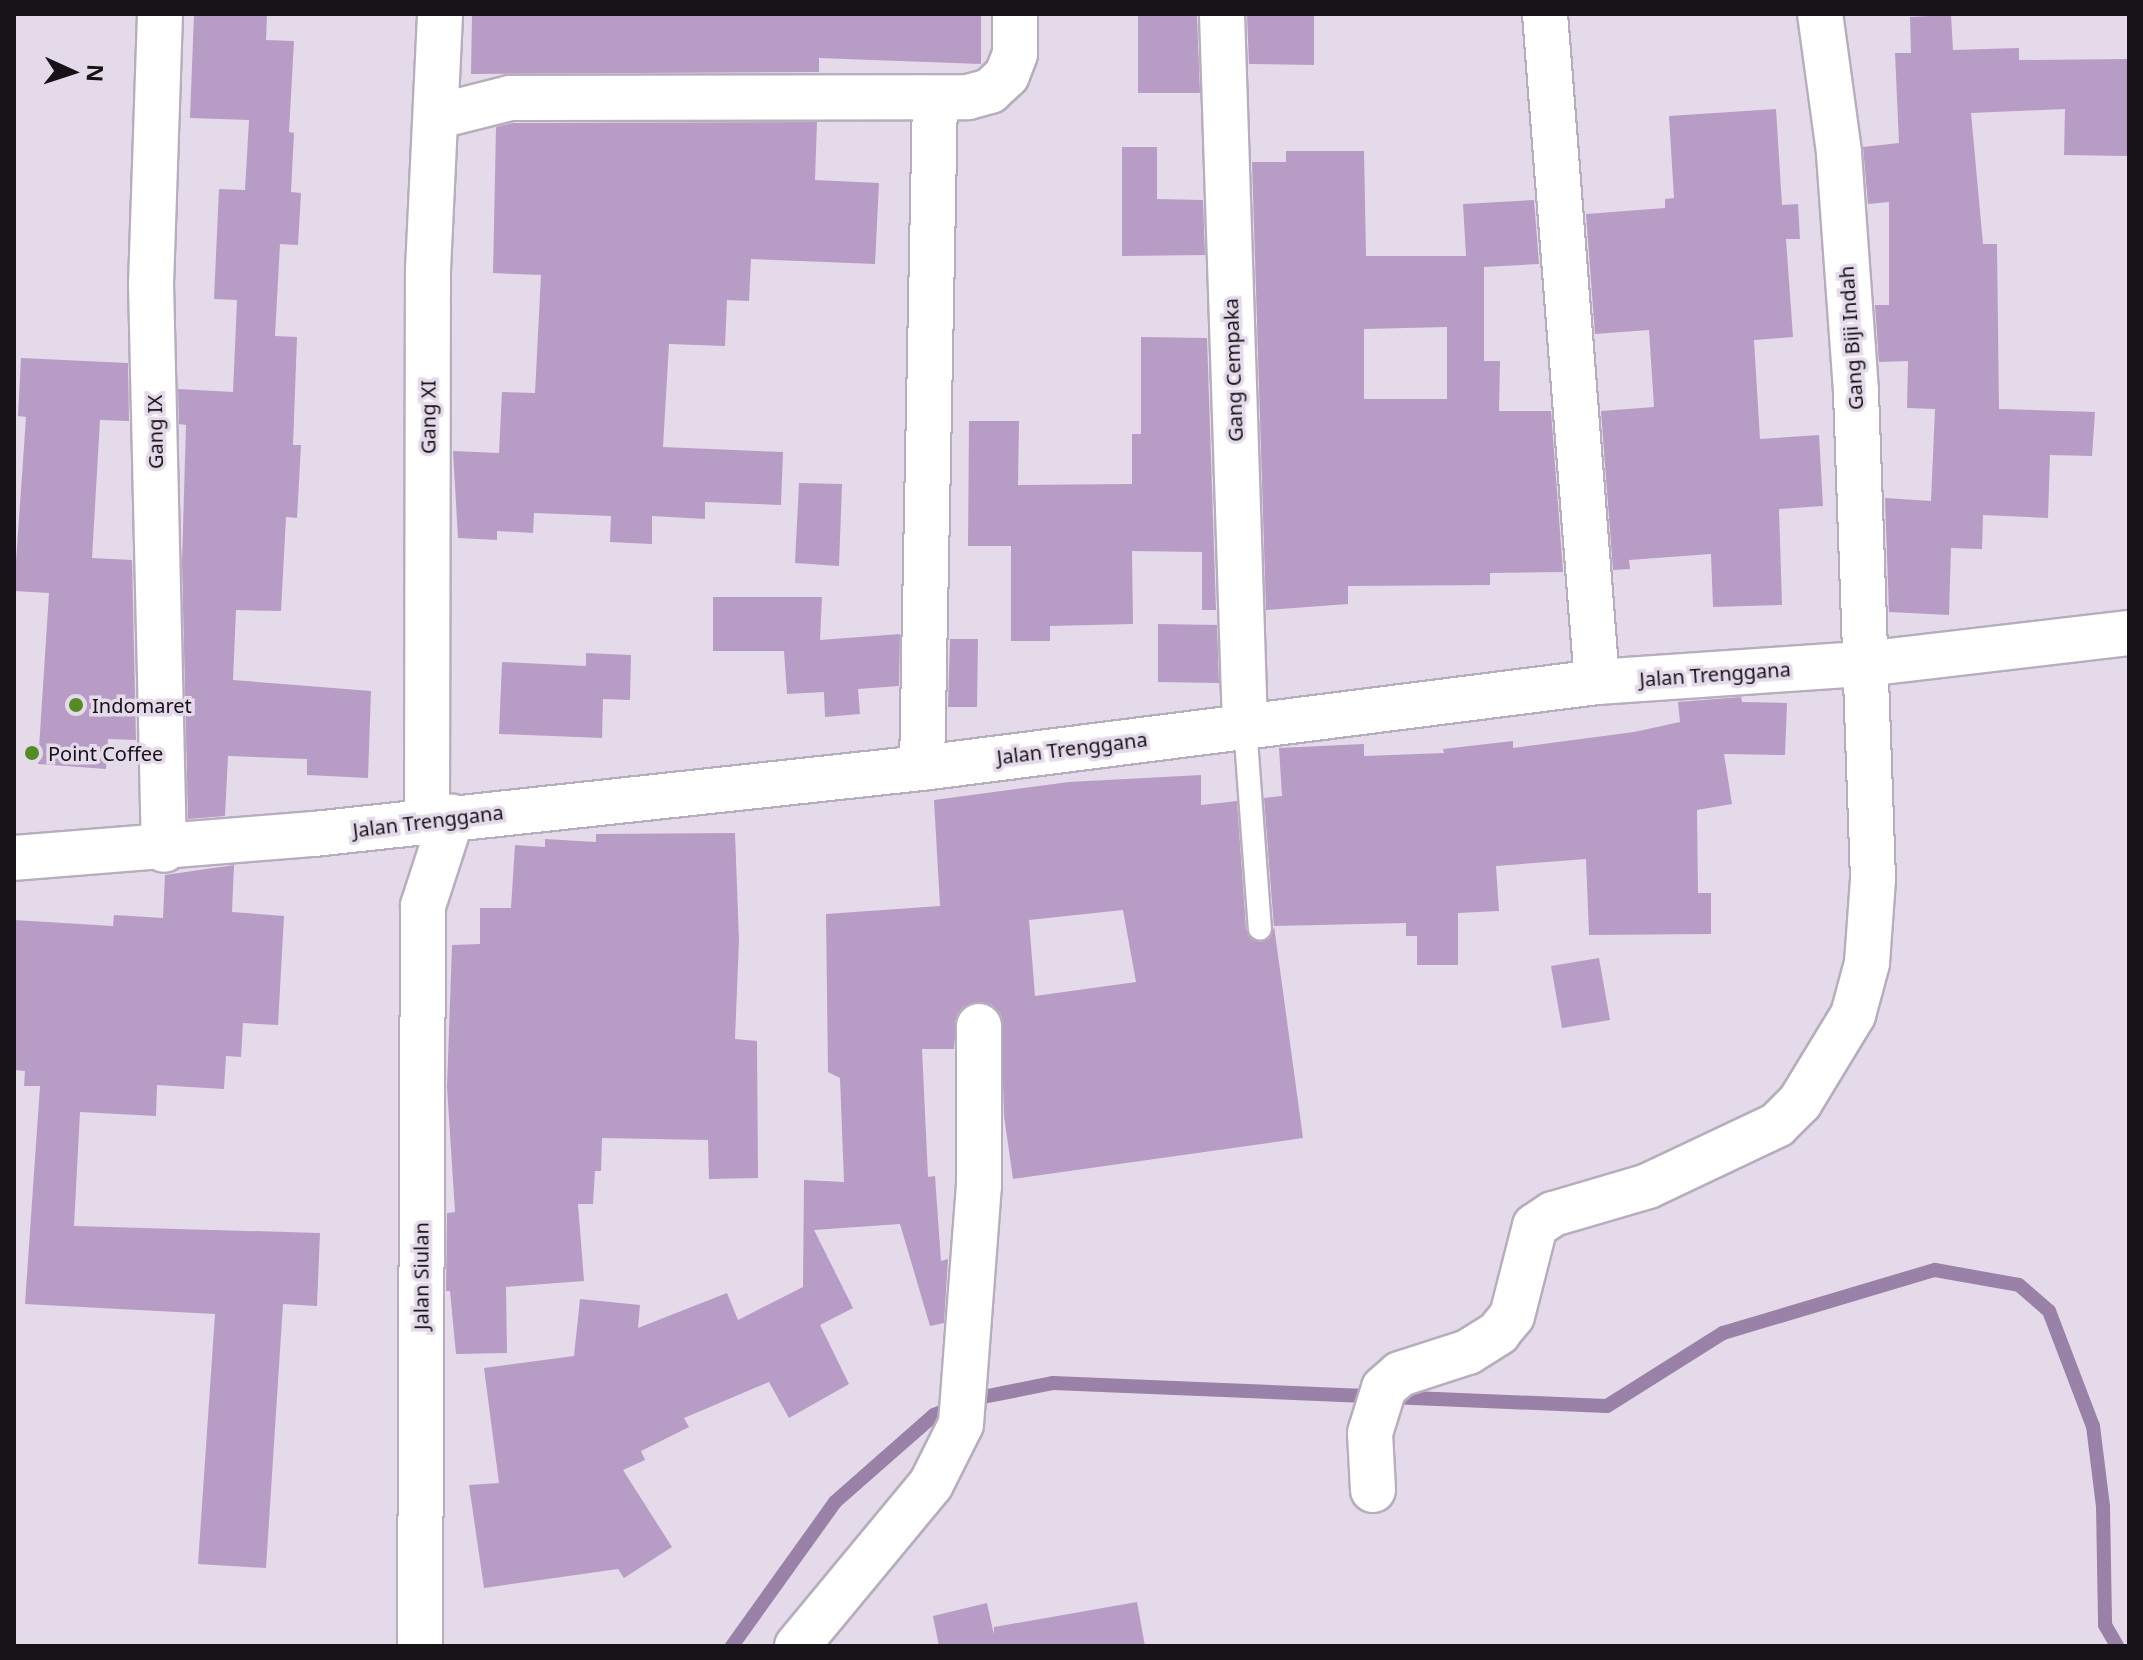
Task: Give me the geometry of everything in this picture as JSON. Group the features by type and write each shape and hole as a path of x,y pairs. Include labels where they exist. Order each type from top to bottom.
{"street":[{"name":"Gang IX","path":"160,14 151,283 164,850"},
{"name":"Gang XI","path":"426,821 428,270 430,185 439,116 440,14"},
{"path":"439,116 510,98 935,100 990,91 1007,75 1015,54 1015,14"},
{"name":"Gang Cempaka","path":"1222,14 1245,726"},
{"path":"1545,14 1597,682"},
{"name":"Gang Biji Indah","path":"1373,1490 1370,1433 1384,1388 1400,1374 1468,1352 1498,1333 1512,1316 1535,1226 1553,1214 1648,1186 1757,1138 1800,1102 1833,1053 1853,1015 1867,963 1873,879 1856,391 1839,152 1820,14"},
{"path":"922,768 935,100"},
{"name":"Jalan Trenggana","path":"14,858 164,850 922,768 1597,682 1864,664 2129,633"},
{"name":"Jalan Siulan","path":"420,1646 426,821"},
{"path":"797,1646 931,1484 961,1424 968,1393 969,1328 979,1186 979,1026"}],"lane":[{"path":"1245,726 1260,928"}],"building":[{"path":"194,14 267,14 266,40 294,41 289,132 294,133 291,192 301,193 298,245 280,244 275,336 297,337 293,445 301,445 297,518 286,517 281,611 236,610 233,680 371,691 368,778 307,775 307,759 228,756 225,816 188,819 182,562 186,425 179,424 178,389 233,392 237,300 214,299 219,189 245,190 249,120 190,118"},
{"path":"472,14 981,14 981,64 819,58 819,72 471,74"},
{"path":"1247,14 1314,14 1314,65 1249,64"},
{"path":"1951,15 1953,50 2019,48 2019,60 2129,59 2129,156 2064,155 2065,109 1971,113 1983,244 1997,244 1999,409 2095,412 2092,456 2050,455 2048,518 1983,515 1982,549 1951,548 1949,615 1889,612 1885,498 1931,501 1935,409 1907,408 1908,361 1879,362 1875,305 1889,305 1889,202 1868,204 1863,147 1899,143 1895,53 1911,53 1910,17"},
{"path":"1138,16 1197,16 1200,93 1138,93"},
{"path":"1776,109 1782,205 1798,204 1800,239 1786,239 1793,337 1754,340 1760,439 1819,435 1823,506 1779,509 1782,605 1713,607 1711,554 1629,560 1630,569 1613,570 1601,411 1654,407 1649,330 1595,334 1586,214 1665,208 1665,199 1674,198 1669,116"},
{"path":"817,122 815,180 879,183 875,264 751,259 749,301 727,300 725,346 669,344 663,447 783,452 781,505 705,502 705,519 652,516 652,544 610,542 611,516 534,513 533,533 497,531 497,540 458,538 453,451 499,453 502,392 535,393 541,275 493,273 496,127 513,123"},
{"path":"1122,147 1157,147 1157,199 1203,200 1205,255 1122,256"},
{"path":"1286,151 1364,151 1366,256 1466,256 1463,204 1534,200 1539,264 1484,267 1484,361 1500,361 1499,411 1551,411 1563,572 1490,573 1490,585 1348,586 1348,604 1266,610 1252,162 1286,162","holes":["1447,327 1447,399 1364,399 1364,329"]},
{"path":"1141,337 1207,338 1216,610 1202,610 1202,552 1132,551 1133,624 1050,626 1050,641 1011,641 1011,546 968,546 969,421 1019,421 1018,485 1132,484 1132,434 1141,434"},
{"path":"21,358 128,363 129,421 100,420 92,558 132,560 136,740 108,739 106,769 38,764 49,593 14,591 26,417 18,416"},
{"path":"799,483 842,484 839,566 795,563"},
{"path":"713,597 822,597 820,640 900,634 899,686 858,689 860,714 825,717 824,692 787,694 784,651 713,651"},
{"path":"1158,624 1217,625 1219,683 1158,682"},
{"path":"950,639 978,639 977,707 948,707"},
{"path":"586,653 631,655 630,700 603,699 602,738 499,734 502,662 586,666"},
{"path":"1741,697 1742,702 1787,703 1785,755 1724,754 1732,804 1697,810 1698,893 1711,893 1711,934 1589,935 1586,859 1496,866 1499,911 1458,913 1458,965 1417,965 1417,936 1406,936 1406,923 1274,926 1303,1138 1013,1179 1004,1116 1001,1014 991,1004 966,1005 957,1014 954,1049 922,1049 928,1177 935,1176 941,1261 948,1259 944,1323 930,1326 900,1224 814,1230 853,1308 820,1325 849,1384 789,1418 769,1382 684,1418 689,1427 641,1451 645,1460 623,1470 672,1547 624,1578 618,1569 484,1588 469,1485 499,1483 484,1368 574,1356 580,1299 640,1305 638,1328 727,1293 738,1320 803,1287 804,1180 844,1182 840,1078 828,1072 826,914 940,906 934,800 1069,782 1201,775 1201,805 1237,801 1246,929 1253,940 1262,942 1274,928 1264,798 1282,796 1279,748 1364,744 1364,756 1444,753 1443,749 1513,741 1513,748 1634,732 1680,722 1678,702","holes":["1123,910 1136,982 1035,996 1029,920"]},
{"path":"735,833 739,940 735,1039 757,1041 758,1178 709,1179 708,1140 602,1138 601,1171 595,1171 593,1204 578,1204 584,1281 506,1287 507,1353 456,1354 450,1291 446,1291 447,1213 455,1212 447,1087 452,945 480,944 480,908 511,908 515,845 545,847 545,839 596,842 596,834"},
{"path":"234,865 232,912 284,916 278,1025 243,1023 241,1057 226,1056 224,1089 157,1085 156,1116 80,1112 74,1226 320,1233 317,1306 283,1304 266,1568 198,1564 215,1314 25,1304 40,1086 24,1086 25,1071 14,1070 14,920 113,926 114,915 163,918 165,875"},
{"path":"1599,958 1610,1020 1562,1028 1551,966"},
{"path":"1137,1602 1145,1646 939,1646 933,1616 987,1603 994,1635 994,1627"}],"waterway":[{"path":"732,1646 835,1502 934,1415 973,1399 1053,1383 1607,1406 1723,1333 1935,1270 2019,1285 2049,1311 2093,1426 2103,1506 2105,1625 2117,1646"}],"place":[{"name":"Indomaret","path":"76,705"},
{"name":"Point Coffee","path":"32,753"}]}
